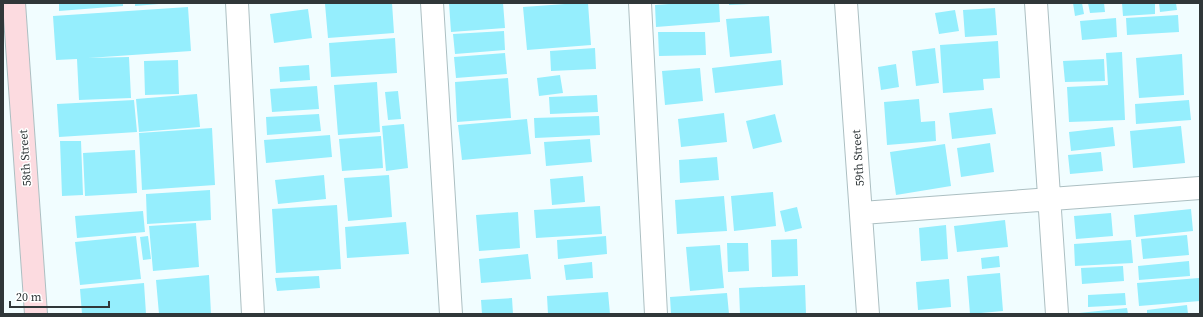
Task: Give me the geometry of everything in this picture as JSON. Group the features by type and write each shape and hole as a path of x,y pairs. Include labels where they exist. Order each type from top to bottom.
{"main road":[{"name":"58th Street","path":"14,3 36,314"}],"street":[{"path":"237,3 253,314"},
{"path":"432,3 451,314"},
{"path":"640,3 656,314"},
{"name":"59th Street","path":"846,3 868,314"},
{"path":"1036,3 1057,314"},
{"path":"862,213 1200,188"}],"building":[{"path":"59,3 123,3 123,6 59,11"},
{"path":"135,3 159,3 159,4 135,6"},
{"path":"392,3 394,33 328,38 325,4"},
{"path":"449,3 503,3 505,28 451,32"},
{"path":"588,3 591,45 527,50 523,7"},
{"path":"719,3 720,22 656,27 655,5"},
{"path":"729,3 750,3 750,4 729,5"},
{"path":"1073,3 1082,3 1084,14 1075,16"},
{"path":"1088,3 1104,3 1105,12 1090,13"},
{"path":"1122,3 1155,3 1155,14 1123,16"},
{"path":"1159,3 1176,3 1177,10 1160,12"},
{"path":"188,7 191,51 88,58 129,57 131,98 79,100 77,59 56,60 53,16"},
{"path":"995,8 997,35 965,37 963,10"},
{"path":"308,9 312,38 274,43 270,14"},
{"path":"955,10 959,31 939,34 935,13"},
{"path":"1178,15 1179,32 1127,35 1126,18"},
{"path":"769,16 772,53 730,57 726,19"},
{"path":"1116,18 1117,37 1082,40 1080,21"},
{"path":"504,31 505,50 455,54 453,34"},
{"path":"658,32 705,32 706,55 659,56"},
{"path":"395,38 397,73 331,77 329,43"},
{"path":"998,41 1000,78 983,79 984,90 943,93 940,45"},
{"path":"595,48 596,69 551,71 550,51"},
{"path":"935,48 939,83 916,86 912,51"},
{"path":"1122,52 1125,120 1069,122 1067,87 1108,85 1106,53"},
{"path":"505,53 507,74 456,78 454,57"},
{"path":"1182,54 1184,95 1139,98 1136,58"},
{"path":"1104,59 1105,81 1065,82 1063,61"},
{"path":"178,60 179,94 145,95 144,61"},
{"path":"781,60 783,85 715,93 712,68"},
{"path":"896,64 899,87 881,90 878,67"},
{"path":"309,65 310,80 280,82 279,67"},
{"path":"700,68 703,101 665,105 662,71"},
{"path":"560,75 563,93 539,96 537,78"},
{"path":"508,78 511,118 457,122 455,82"},
{"path":"377,82 380,132 338,135 334,85"},
{"path":"317,86 319,109 272,112 270,89"},
{"path":"398,91 401,119 388,120 385,92"},
{"path":"197,94 200,127 139,132 136,99"},
{"path":"597,95 598,112 550,114 549,97"},
{"path":"919,99 921,122 935,121 936,141 887,145 884,102"},
{"path":"134,100 137,132 59,137 57,104"},
{"path":"1189,100 1191,120 1136,124 1135,104"},
{"path":"992,108 996,134 952,139 949,113"},
{"path":"724,113 727,142 681,147 678,119"},
{"path":"319,114 321,131 267,135 266,117"},
{"path":"775,114 782,142 753,149 746,121"},
{"path":"599,116 600,135 535,138 534,118"},
{"path":"527,119 531,154 462,160 458,125"},
{"path":"404,124 408,168 386,171 382,126"},
{"path":"1181,126 1185,163 1133,168 1130,131"},
{"path":"1113,127 1115,146 1071,151 1069,132"},
{"path":"212,128 215,185 142,190 139,133"},
{"path":"330,135 332,157 266,163 264,140"},
{"path":"381,136 383,168 342,171 339,139"},
{"path":"590,139 592,162 546,166 544,142"},
{"path":"60,141 81,141 83,195 62,196"},
{"path":"990,143 994,172 961,177 957,148"},
{"path":"945,144 951,186 896,195 890,152"},
{"path":"135,150 137,193 85,196 83,153"},
{"path":"1101,152 1103,171 1070,174 1068,155"},
{"path":"717,157 719,180 680,183 679,160"},
{"path":"324,175 326,199 278,204 275,180"},
{"path":"389,175 392,217 348,221 344,178"},
{"path":"583,176 585,202 552,205 550,179"},
{"path":"210,190 211,220 147,224 146,194"},
{"path":"773,192 776,226 734,231 731,196"},
{"path":"724,196 727,231 677,234 675,200"},
{"path":"337,205 341,269 276,273 272,209"},
{"path":"600,206 602,234 536,238 534,210"},
{"path":"797,207 802,228 785,232 780,211"},
{"path":"1191,209 1193,231 1136,237 1134,215"},
{"path":"143,211 145,232 77,238 75,216"},
{"path":"518,212 520,248 479,251 476,215"},
{"path":"1111,213 1113,236 1076,239 1074,216"},
{"path":"1005,220 1008,247 957,252 954,226"},
{"path":"406,222 409,254 347,258 345,227"},
{"path":"196,223 199,267 153,271 149,226"},
{"path":"946,225 948,259 921,261 919,228"},
{"path":"1187,235 1189,255 1143,259 1141,239"},
{"path":"136,236 141,279 80,285 75,242"},
{"path":"148,236 151,259 143,260 140,237"},
{"path":"606,236 607,254 558,259 557,240"},
{"path":"797,239 798,276 772,277 771,240"},
{"path":"1131,240 1133,263 1075,266 1074,244"},
{"path":"727,243 748,243 749,271 728,272"},
{"path":"720,245 724,288 690,291 686,247"},
{"path":"528,254 531,279 481,283 479,259"},
{"path":"999,256 1000,267 982,269 981,258"},
{"path":"1189,261 1190,276 1139,280 1138,266"},
{"path":"592,262 593,278 566,280 564,265"},
{"path":"1123,266 1124,281 1082,284 1081,268"},
{"path":"1000,273 1003,311 970,314 967,276"},
{"path":"209,275 211,314 159,314 156,280"},
{"path":"319,276 320,288 277,291 275,278"},
{"path":"1199,278 1200,301 1139,306 1137,283"},
{"path":"949,279 951,307 918,310 916,282"},
{"path":"144,283 146,314 82,314 80,289"},
{"path":"805,285 806,314 740,314 739,288"},
{"path":"608,292 610,314 548,314 547,296"},
{"path":"727,293 729,314 671,314 670,297"},
{"path":"1125,293 1126,305 1088,307 1088,295"},
{"path":"512,298 513,314 482,314 481,300"},
{"path":"1187,305 1188,314 1147,314 1147,310"},
{"path":"1127,308 1128,314 1079,313"}]}
